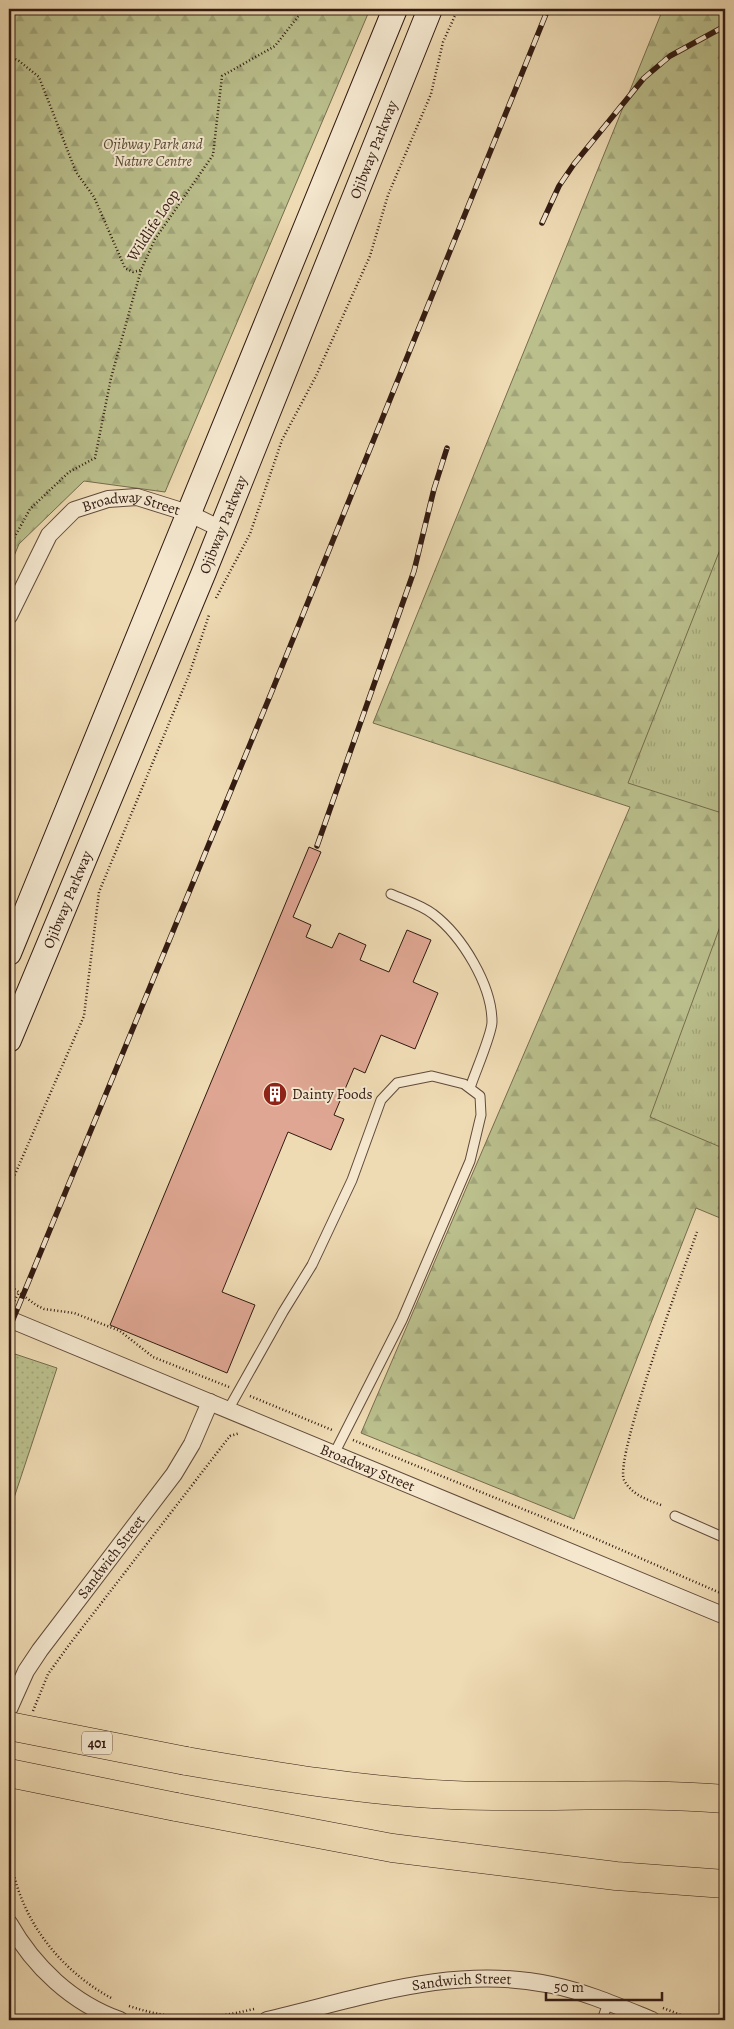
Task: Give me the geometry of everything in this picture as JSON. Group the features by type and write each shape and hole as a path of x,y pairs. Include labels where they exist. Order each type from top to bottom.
{"highway":[{"name":"401","path":"20,1721 186,1761 336,1785 408,1793 456,1795 669,1795 725,1798"},
{"path":"10,1780 176,1807 392,1848 616,1876 725,1884"}],"main road":[{"path":"9,953 395,9"},
{"name":"Ojibway Parkway","path":"9,1040 201,581 430,9"}],"street":[{"name":"Broadway Street","path":"9,616 49,535 74,510 108,499 136,497 188,513 221,528"},
{"name":"Broadway Street","path":"9,1318 725,1616"},
{"name":"Sandwich Street","path":"9,1709 26,1670 40,1650 174,1474 192,1444 210,1402"},
{"path":"9,1923 28,1954 65,1990 85,2004 123,2013"},
{"name":"Sandwich Street","path":"263,2014 296,2017 392,1989 456,1978 487,1978 552,1985 608,2002 656,2013"}],"lane":[{"path":"391,894 432,913 438,919 456,938 473,961 488,996 492,1024 470,1088"},
{"path":"228,1410 283,1312 312,1265 352,1180 381,1100 397,1083 432,1076 464,1084 480,1096 481,1115 470,1161 402,1320 334,1454"},
{"path":"675,1516 725,1538"},
{"path":"602,2020 608,2002"}],"path":[{"name":"Wildlife Loop","path":"9,56 19,61 38,76 76,172 94,197 125,268 132,272 141,270 155,239 212,155 222,76 275,46 304,9"},
{"path":"212,605 250,534 282,440 316,376 370,256 388,194 431,94 443,42 458,9"},
{"path":"9,547 30,509 69,472 95,458 111,378 141,270"},
{"path":"9,1188 84,1016 99,892 189,675 209,614"},
{"path":"661,1505 635,1494 624,1479 623,1461 633,1420 697,1232"},
{"path":"9,1285 44,1309 74,1313 120,1330 153,1357 725,1594"},
{"path":"9,1304 14,1304 19,1292"},
{"path":"20,1721 36,1700 48,1674 69,1645 226,1440 236,1434 247,1433"},
{"path":"9,1808 10,1780"},
{"path":"9,1843 18,1893 37,1932 62,1961 92,1985 118,2001"},
{"path":"123,2013 144,2011 191,2018 263,2014"},
{"path":"656,2013 694,2020"}],"green space":[{"name":"Ojibway Park and Nature Centre","path":"9,9 370,9 165,492 84,481 19,544 9,568"},
{"path":"663,9 725,9 725,1220 696,1208 574,1519 361,1433 630,807 373,723"},
{"path":"725,537 725,814 628,783"},
{"path":"725,913 725,1149 650,1117"},
{"path":"9,1352 57,1368 9,1513"}],"building":[{"name":"Dainty Foods","path":"309,847 321,852 293,917 311,925 306,937 332,948 339,933 366,945 360,960 389,972 407,930 431,940 413,982 438,993 415,1049 381,1035 365,1073 354,1068 334,1115 344,1119 331,1150 288,1132 222,1292 255,1305 227,1373 110,1325"}],"waterway":[{"path":"372,9 380,12"}],"railway":[{"path":"9,1329 272,691 548,9"},
{"path":"542,223 559,186 574,164 644,78 670,56 725,26"},
{"path":"317,846 414,571 434,489 447,448"}],"place":[{"name":"Dainty Foods","path":"275,1094"}]}
